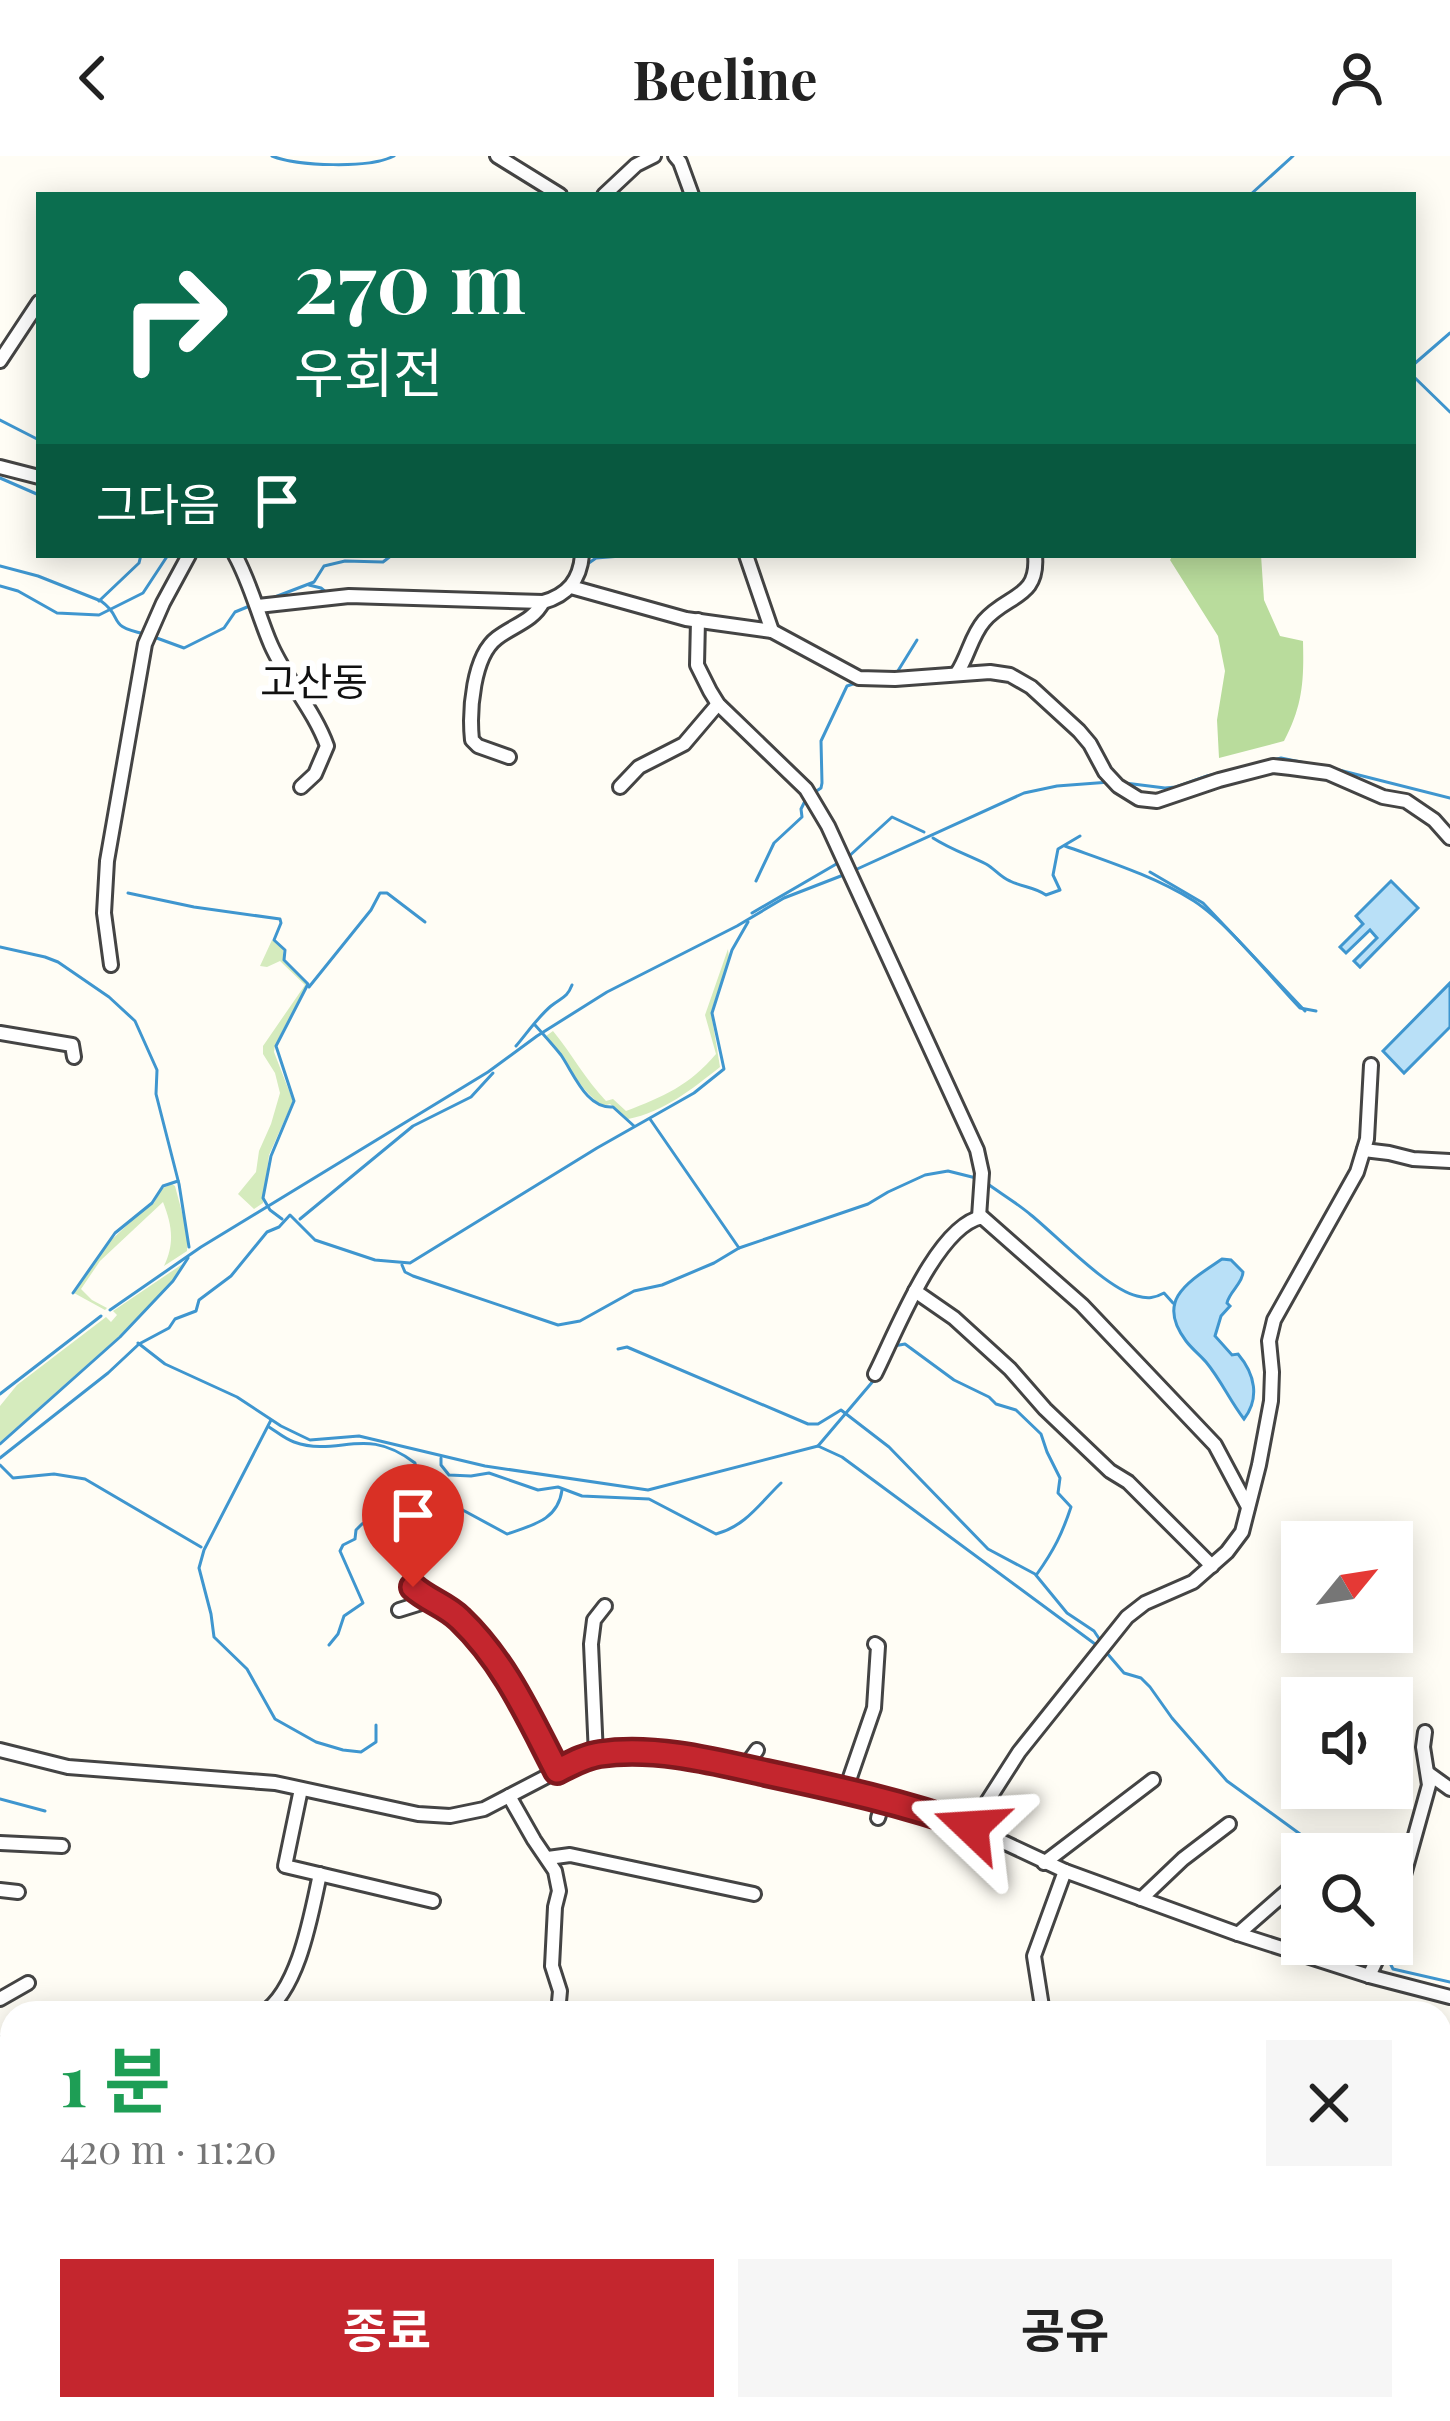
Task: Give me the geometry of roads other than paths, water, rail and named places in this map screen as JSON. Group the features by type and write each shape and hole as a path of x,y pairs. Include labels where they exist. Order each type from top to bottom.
{"street":[{"path":"497,156 555,192"},
{"path":"606,192 633,160 654,156"},
{"path":"675,156 691,192"},
{"path":"0,361 36,307"},
{"path":"0,466 36,477"},
{"path":"110,965 104,913 107,861 145,644 187,558"},
{"path":"236,558 271,645 327,746 315,773 302,787"},
{"path":"258,606 349,596 543,602 566,593 581,558"},
{"path":"747,558 772,631"},
{"path":"957,674 982,622 1031,583 1035,558"},
{"path":"571,587 698,620 772,631 859,678 1010,675 1031,687 1079,731 1105,772 1139,799 1157,801 1255,770 1291,768 1328,773 1383,797 1406,801 1450,838"},
{"path":"509,757 472,740 478,669 495,639 537,613 543,602"},
{"path":"698,620 697,664 718,704 806,789 828,826 977,1150 982,1173 979,1217"},
{"path":"620,787 639,767 684,745 718,704"},
{"path":"0,1034 72,1046 74,1057"},
{"path":"971,1827 1019,1752 1127,1617 1145,1603 1193,1582 1242,1532 1271,1401 1269,1341 1274,1320 1357,1172 1364,1150 1371,1064"},
{"path":"1364,1150 1413,1160 1450,1161"},
{"path":"875,1375 940,1250 966,1223 979,1217 1082,1305 1215,1445 1248,1508"},
{"path":"915,1291 954,1318 1010,1369 1212,1566"},
{"path":"413,1587 461,1620 504,1672 557,1771"},
{"path":"399,1610 431,1600"},
{"path":"596,1755 591,1644 594,1620 605,1606"},
{"path":"846,1790 874,1708 875,1644"},
{"path":"1413,1844 1430,1785 1425,1732"},
{"path":"0,1750 68,1767 275,1784 418,1814 450,1816 484,1809 596,1755 674,1756 884,1799 971,1827 1044,1863 1238,1934 1450,1996"},
{"path":"744,1768 758,1750"},
{"path":"1427,1773 1450,1790"},
{"path":"1044,1863 1153,1780"},
{"path":"301,1789 285,1866 433,1901"},
{"path":"509,1796 555,1871 560,1891 552,1966 559,2001"},
{"path":"878,1818 884,1799"},
{"path":"1141,1899 1229,1824"},
{"path":"0,1843 62,1846"},
{"path":"548,1858 570,1855 754,1894"},
{"path":"1040,2001 1034,1956 1065,1871"},
{"path":"276,2001 302,1953 320,1874"},
{"path":"0,1890 18,1892"},
{"path":"1238,1934 1281,1895"},
{"path":"1370,1976 1375,1965"},
{"path":"0,1999 28,1983"}],"water":[{"path":"1391,881 1418,908 1360,967 1354,961 1377,938 1370,930 1346,953 1340,947 1363,924 1356,916"},
{"path":"1450,983 1450,1027 1404,1073 1383,1051"},
{"path":"1222,1259 1231,1260 1243,1272 1215,1336 1232,1355 1238,1354 1252,1378 1254,1394 1244,1419 1186,1341 1174,1314 1187,1284"}],"waterway":[{"path":"272,156 333,165 394,156"},
{"path":"1253,192 1293,156"},
{"path":"1416,362 1450,333"},
{"path":"1416,379 1450,412"},
{"path":"0,420 36,438"},
{"path":"0,478 36,494"},
{"path":"99,601 140,558"},
{"path":"0,586 57,613 99,615 143,593 166,558"},
{"path":"267,600 314,582 324,566 388,558"},
{"path":"586,565 596,558"},
{"path":"0,566 101,601 120,625 145,634"},
{"path":"309,585 327,593"},
{"path":"154,637 184,648 224,628 235,612 252,605"},
{"path":"896,674 917,640"},
{"path":"812,794 822,783 821,741 847,686 856,683"},
{"path":"1125,783 1176,787 1281,758 1320,766"},
{"path":"1335,769 1450,798"},
{"path":"855,870 1024,793 1110,782"},
{"path":"756,881 774,843 802,817 805,801"},
{"path":"847,858 892,817 924,832"},
{"path":"933,838 1006,879 1046,895 1060,890 1053,875 1058,849 1080,836"},
{"path":"1065,846 1147,877 1194,901 1235,937 1300,1008 1316,1011"},
{"path":"752,913 838,863"},
{"path":"1150,872 1203,903 1305,1011"},
{"path":"110,1310 201,1247 488,1072 607,992 784,898 846,874"},
{"path":"128,893 280,919 274,940 285,950 284,960 308,984 276,1046 294,1101 271,1156 263,1198 282,1219"},
{"path":"309,987 380,893 387,893 425,922"},
{"path":"0,1458 139,1344 196,1311 199,1300 231,1276 267,1232 290,1215 315,1240 375,1260 410,1263 694,1093 724,1069 712,1013 732,950 748,922"},
{"path":"0,947 58,962 135,1021 157,1070 156,1094 189,1247"},
{"path":"516,1046 572,985"},
{"path":"535,1025 589,1097 613,1107 634,1126"},
{"path":"300,1219 413,1126 471,1097 493,1073"},
{"path":"650,1119 739,1248 868,1204 925,1175 948,1171 976,1178"},
{"path":"73,1293 115,1233 152,1203 163,1186 178,1181"},
{"path":"985,1182 1111,1283 1141,1297 1164,1293 1173,1303"},
{"path":"402,1265 413,1276 558,1325 580,1321 634,1291 662,1285 739,1248"},
{"path":"0,1444 120,1337 173,1281 188,1258"},
{"path":"0,1394 101,1316"},
{"path":"138,1343 165,1364 237,1397 310,1440 359,1436 485,1466 648,1490 818,1446 842,1457 1095,1644"},
{"path":"894,1346 905,1344 954,1380 1016,1410 1041,1434 1060,1478 1058,1493 1071,1507 1037,1574"},
{"path":"618,1349 627,1347 808,1424 818,1424 841,1410 889,1447 988,1549 1035,1574 1067,1613 1100,1640"},
{"path":"818,1446 874,1380"},
{"path":"271,1420 199,1568 214,1637 247,1669 275,1719 316,1742 361,1752 376,1742 376,1725"},
{"path":"269,1427 310,1446 366,1443 397,1452 415,1463 429,1498"},
{"path":"441,1458 449,1475 489,1473 538,1490 558,1487 582,1496 649,1499 716,1534 744,1520 781,1483"},
{"path":"0,1465 13,1478 54,1474 85,1479 201,1547"},
{"path":"329,1645 344,1616 363,1603 340,1551 355,1539 362,1524 429,1498 507,1534 550,1515 562,1490"},
{"path":"1106,1652 1124,1673 1141,1678 1150,1687 1227,1781 1299,1833"},
{"path":"0,1799 45,1811"},
{"path":"1391,1965 1450,1982"}],"district":[{"name":"고산동","path":"314,682"}]}
